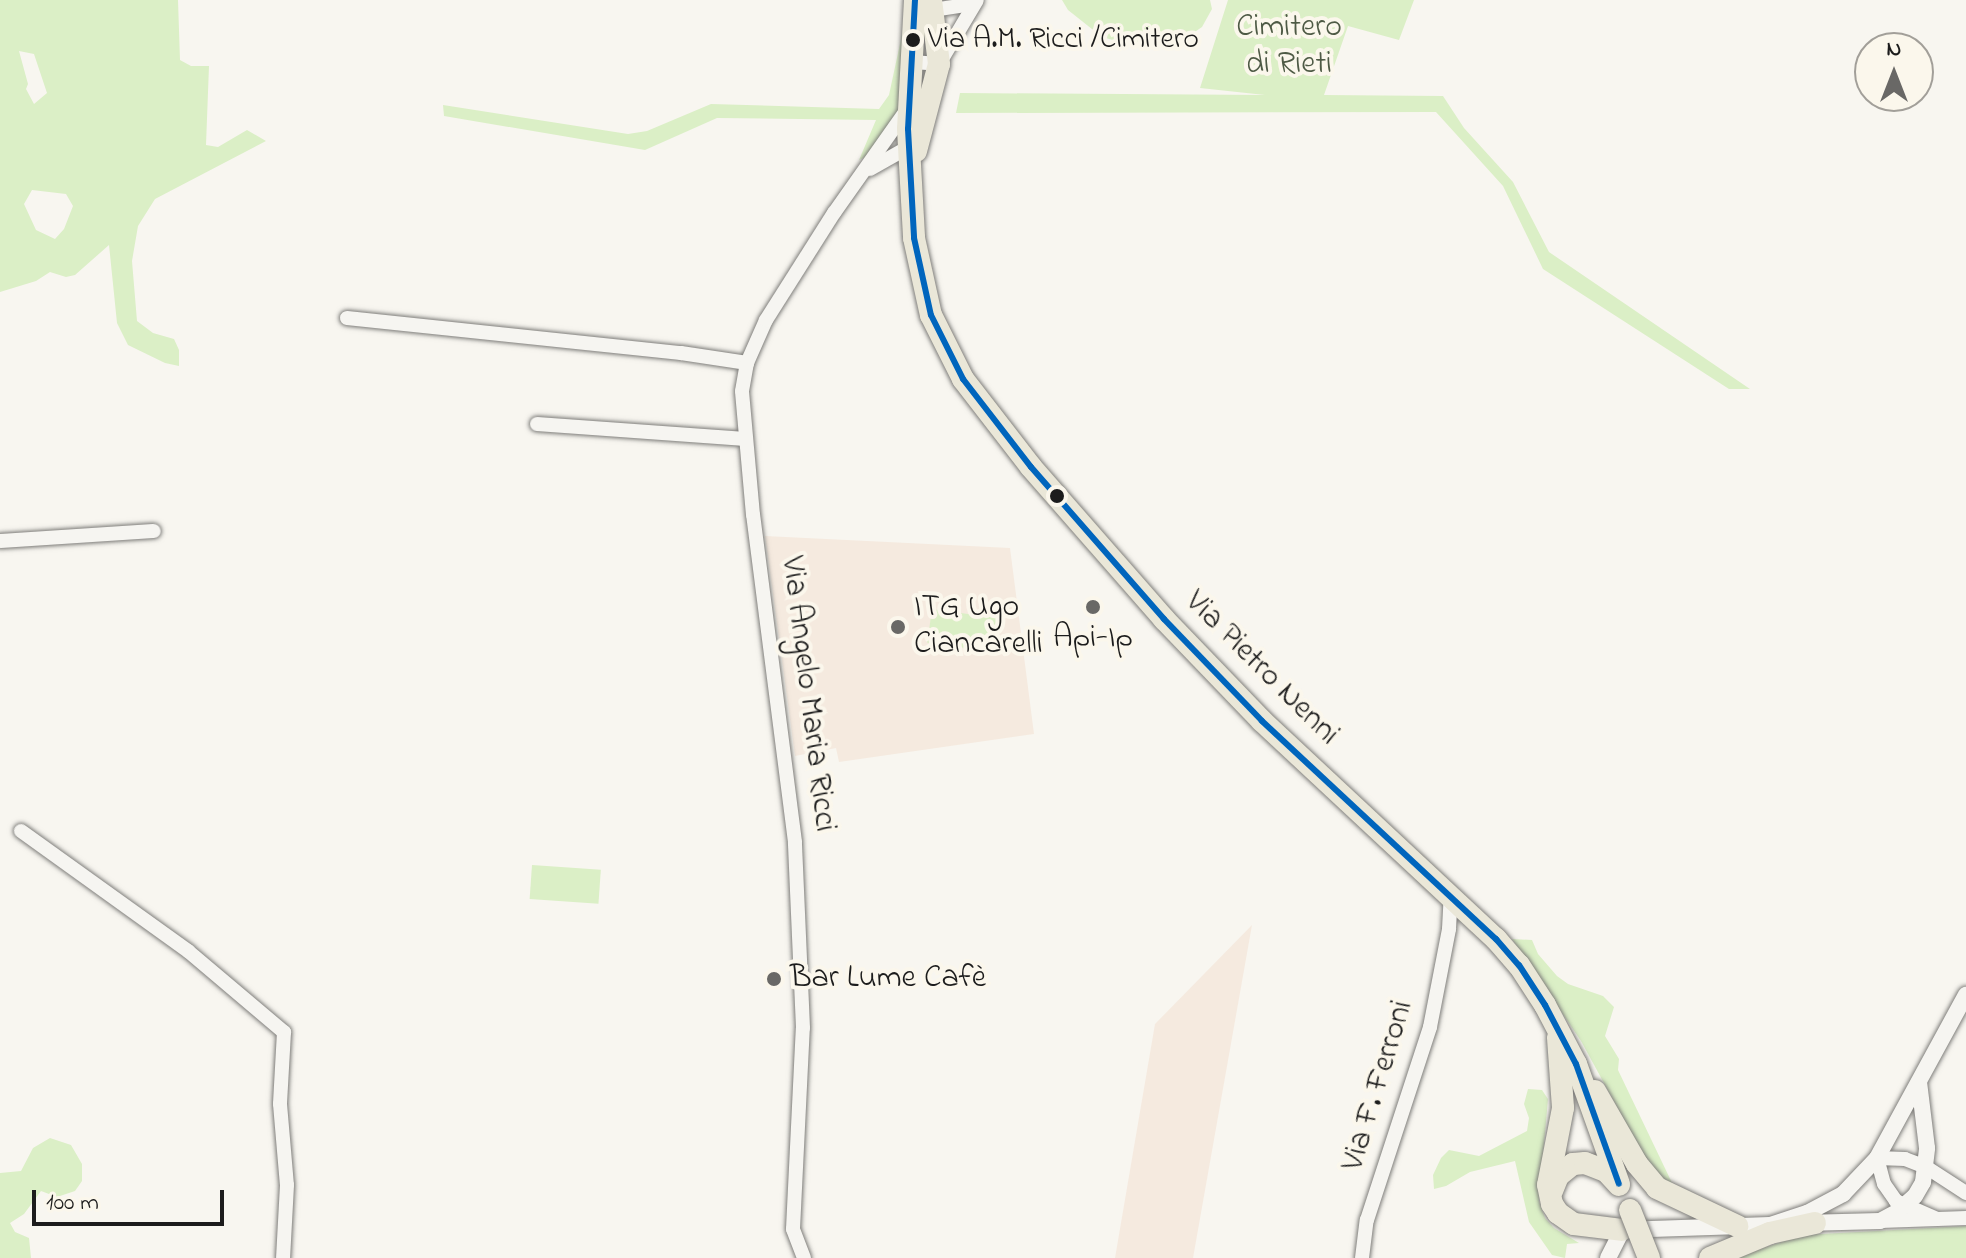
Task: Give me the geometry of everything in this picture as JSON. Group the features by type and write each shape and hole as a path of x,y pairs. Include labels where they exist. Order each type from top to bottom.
{"main road":[{"name":"Via Angelo Maria Ricci","path":"912,172 912,62 924,6"},
{"name":"Via Angelo Maria Ricci","path":"914,144 936,89 939,64 924,6"},
{"name":"Via Pietro Nenni","path":"912,172 914,238 925,295 939,337 963,379 1031,467 1164,619 1262,721 1451,896 1519,965 1576,1064 1619,1184"},
{"path":"1556,1025 1563,1108 1560,1137 1550,1170 1550,1196 1558,1213 1574,1224 1626,1220"},
{"path":"1576,1064 1647,1177 1672,1197 1737,1226"},
{"path":"1550,1196 1558,1176 1573,1164 1595,1166 1619,1184 1626,1220 1649,1258"},
{"path":"1710,1258 1770,1233 1815,1223"}],"street":[{"path":"924,6 975,2"},
{"path":"912,62 939,64 975,2"},
{"path":"910,95 936,89"},
{"name":"Via Angelo Maria Ricci","path":"804,1258 793,1229 803,1028 795,842 745,439 742,391 747,363 766,320 834,213 866,172 910,95"},
{"name":"Via Angelo Maria Ricci","path":"866,172 914,144"},
{"path":"881,163 912,172"},
{"path":"347,318 681,353 747,363"},
{"path":"537,424 745,439"},
{"path":"0,541 154,531"},
{"path":"21,831 188,951 284,1032 280,1104 287,1185 283,1258"},
{"name":"Via F. Ferroni","path":"1362,1258 1367,1220 1430,1027 1449,929 1451,896"},
{"path":"1449,929 1467,921 1479,923"},
{"path":"1770,1225 1807,1213 1843,1194 1877,1158 1966,995"},
{"path":"1880,1221 1915,1196 1926,1167 1918,1079"},
{"path":"1877,1158 1905,1159 1926,1167 1966,1193"},
{"path":"1877,1158 1888,1192 1905,1206 1937,1219"},
{"path":"1608,1258 1626,1220 1737,1226 1966,1218"},
{"path":"792,1258 793,1229"}],"shaded area":[{"name":"ITG Ugo Ciancarelli","path":"765,536 1010,548 1034,734 839,762 836,748 795,756"},
{"path":"1252,925 1193,1258 1115,1258 1155,1024"}],"green space":[{"path":"0,0 178,0 180,60 191,66 209,66 206,145 218,147 247,130 266,141 155,199 138,226 132,261 137,321 153,333 174,339 179,350 179,366 165,363 128,345 117,323 109,245 75,275 66,277 50,272 36,281 0,292","holes":["19,51 34,54 47,93 34,104 26,89 28,84","32,190 66,194 73,206 64,229 55,239 36,230 24,204"]},
{"name":"Cimitero di Rieti","path":"1062,0 1210,0 1212,9 1202,27 1183,40 1161,47 1131,45 1102,37 1068,10"},
{"path":"1228,0 1414,0 1399,40 1348,26 1324,95 1443,96 1464,128 1513,182 1549,252 1750,389 1729,389 1543,269 1503,186 1436,112 956,113 960,93 1265,95 1200,88"},
{"path":"904,25 903,112 881,150 859,160 876,120 717,118 645,150 444,116 443,105 628,134 647,131 711,104 879,109 889,95"},
{"path":"932,609 1000,619 996,652 927,643"},
{"path":"532,865 601,870 598,904 530,899"},
{"path":"1512,939 1532,940 1538,954 1557,976 1568,984 1603,996 1614,1007 1605,1036 1619,1059 1618,1070 1673,1185 1653,1173 1581,1041"},
{"path":"1528,1089 1542,1090 1548,1099 1539,1201 1545,1218 1554,1228 1579,1243 1567,1244 1565,1258 1552,1255 1529,1222 1515,1161 1470,1172 1446,1186 1434,1189 1433,1175 1441,1158 1449,1150 1479,1156 1527,1131 1529,1118 1524,1104"},
{"path":"50,1138 71,1145 82,1164 82,1181 75,1191 57,1197 41,1191 24,1214 10,1223 15,1232 29,1238 31,1258 0,1258 0,1173 21,1171 33,1148"},
{"path":"1966,1226 1966,1258 1732,1258 1803,1235"}],"transit line":[{"path":"915,0 908,129 914,238 931,315 963,379 1031,467 1164,619 1262,721 1496,939 1519,965 1545,1005 1576,1064 1619,1184"}],"place":[{"name":"Via A.M. Ricci /Cimitero","path":"913,40"},
{"name":"Api-Ip","path":"1093,607"},
{"name":"ITG Ugo Ciancarelli","path":"898,627"},
{"name":"Bar Lume Cafè","path":"774,979"}]}
